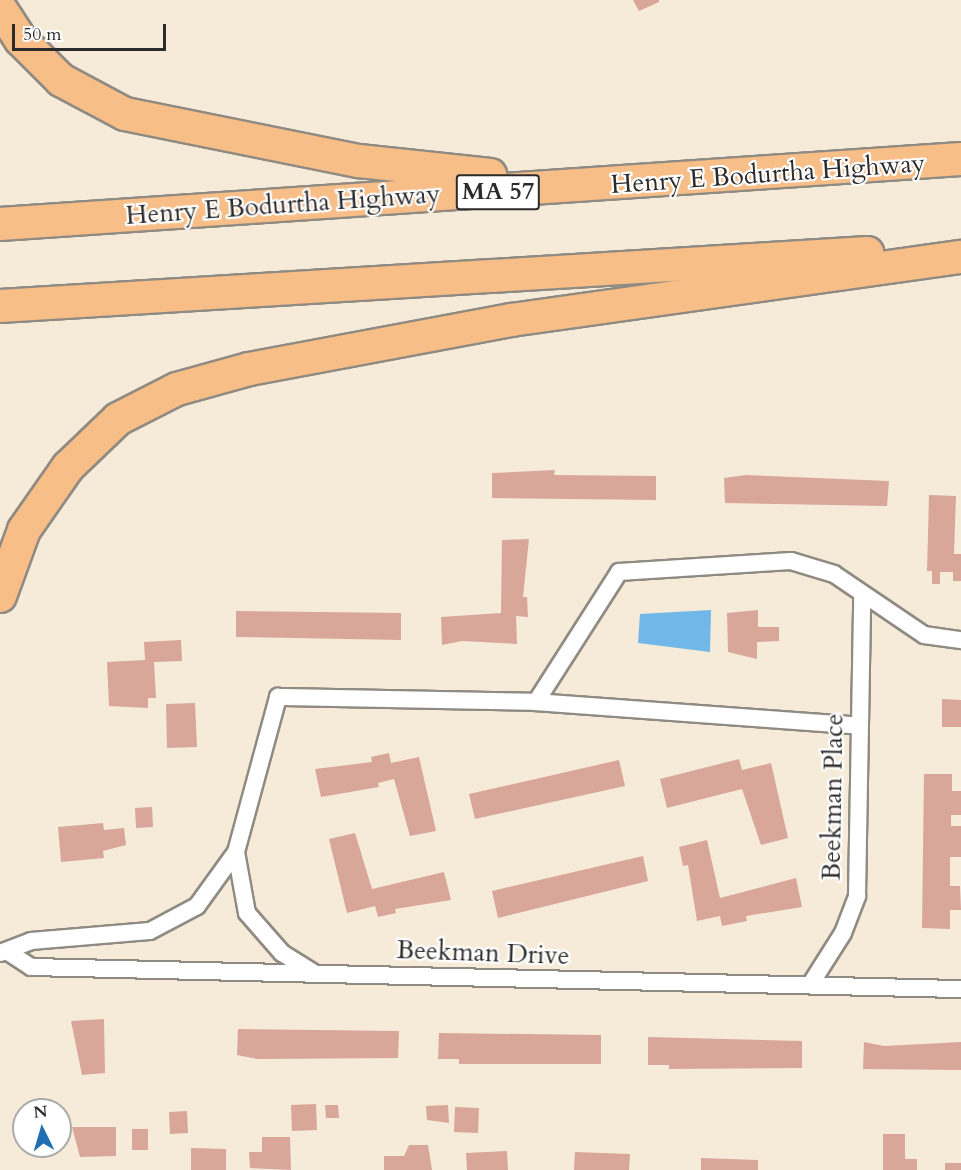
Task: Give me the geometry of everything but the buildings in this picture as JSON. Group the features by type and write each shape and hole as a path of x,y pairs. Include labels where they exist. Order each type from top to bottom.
{"highway":[{"path":"0,8 21,40 62,80 108,108 159,124 459,174 746,176"},
{"name":"Henry E Bodurtha Highway","path":"0,224 746,176 961,159"},
{"path":"0,306 961,245"},
{"path":"0,596 24,530 80,453 132,409 191,384 563,312 961,257"}],"street":[{"path":"536,702 619,572 791,561 834,574 862,598 924,635 961,640"},
{"name":"Beekman Place","path":"810,985 843,933 857,896 862,598"},
{"name":"Beekman Drive","path":"4,953 31,941 165,927 203,900 236,852 278,697 536,702 859,726"},
{"path":"236,852 246,913 267,940 313,973"},
{"name":"Beekman Drive","path":"4,953 32,967 961,990"}],"water":[{"path":"711,610 710,652 638,643 640,614"}]}
